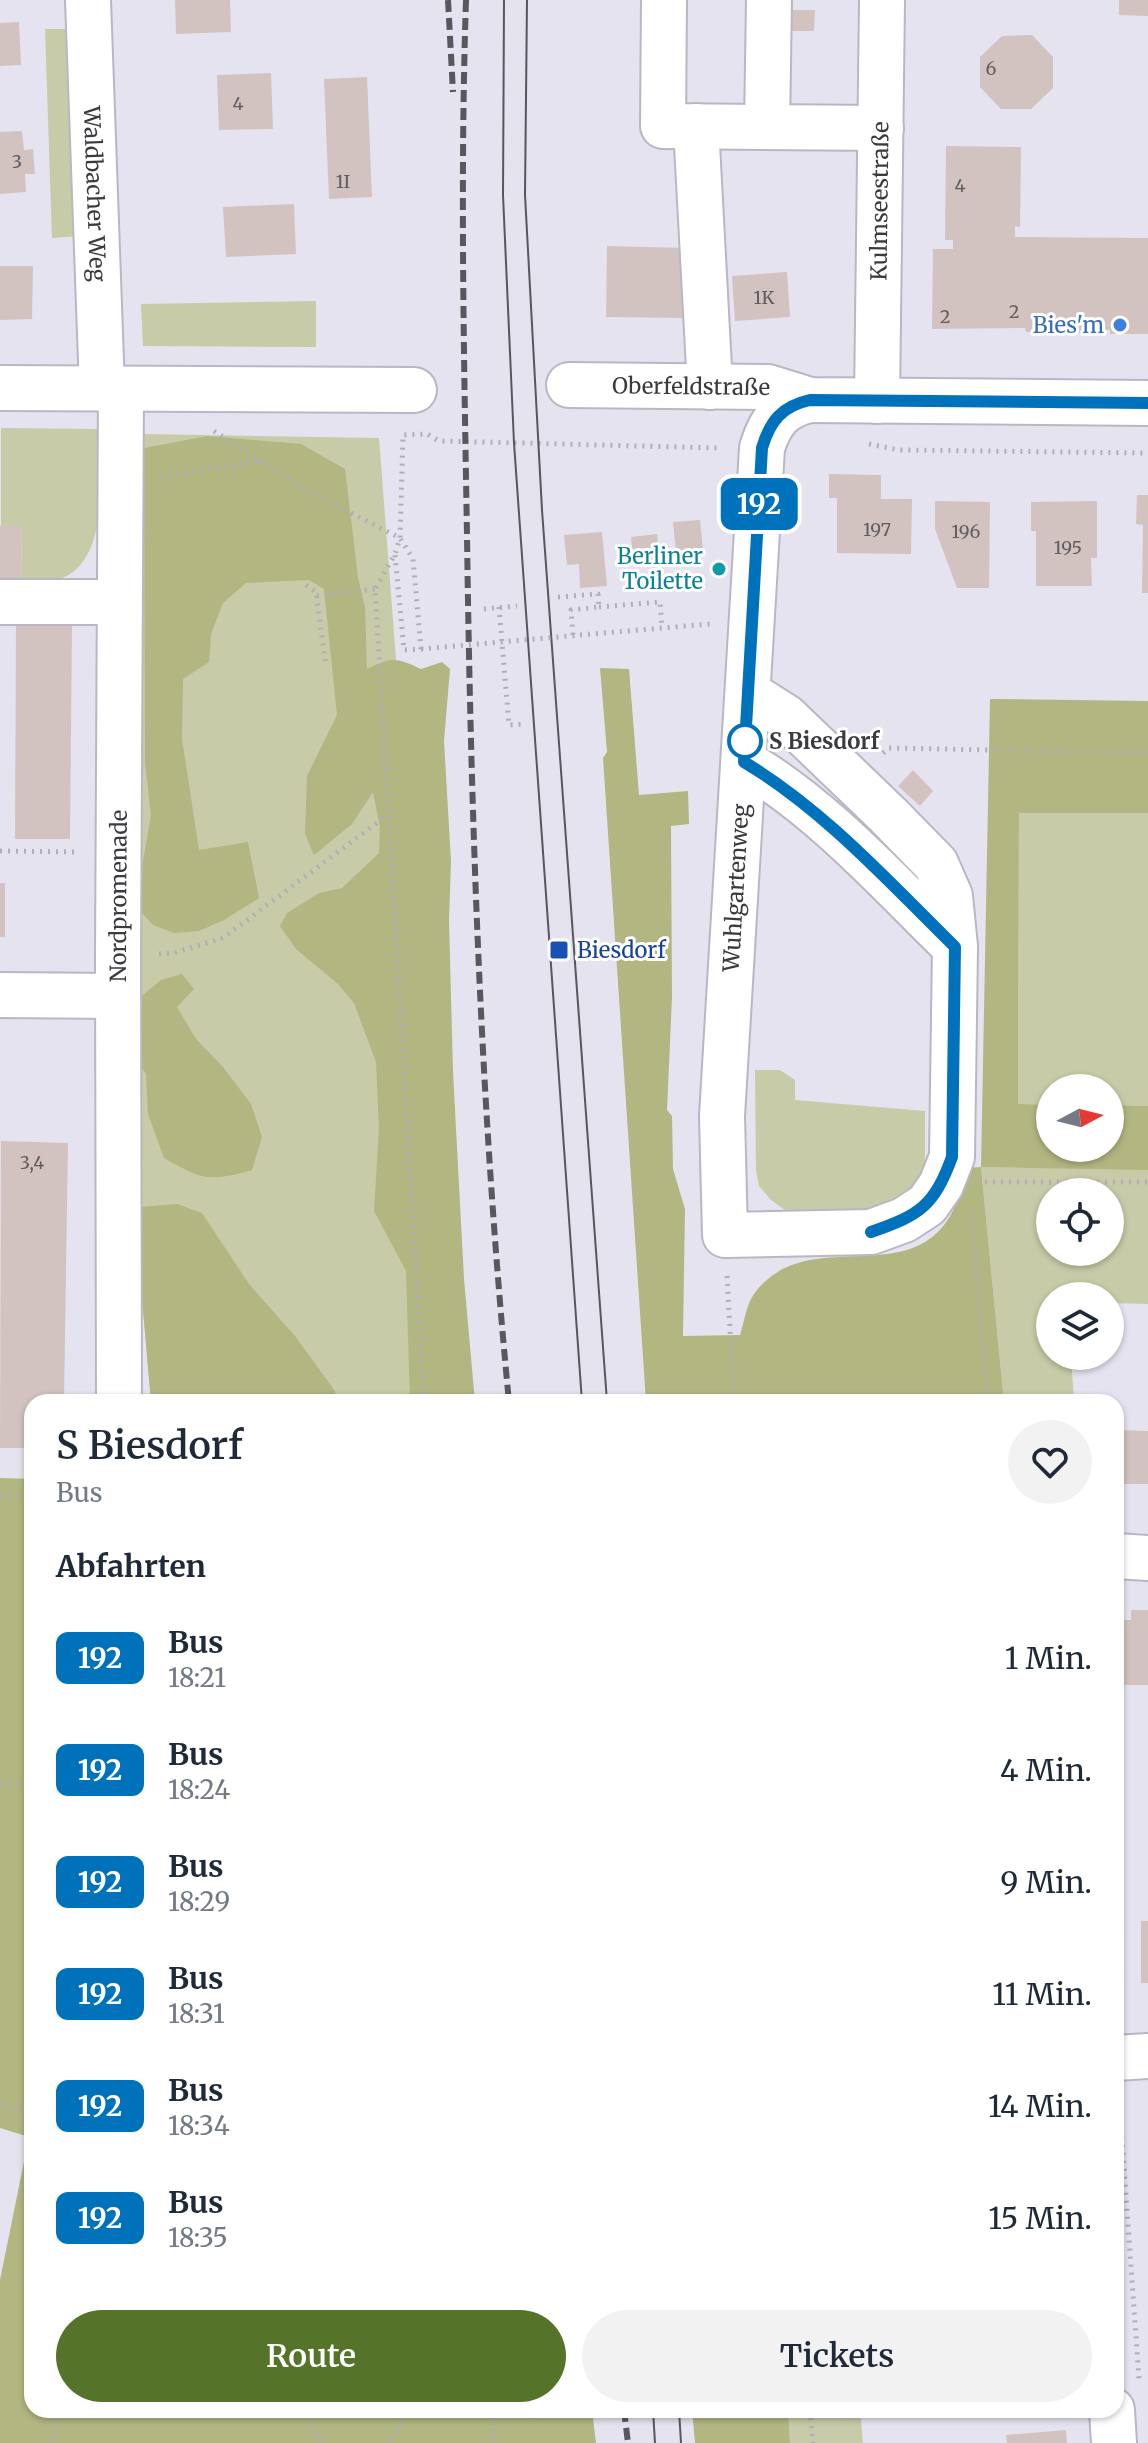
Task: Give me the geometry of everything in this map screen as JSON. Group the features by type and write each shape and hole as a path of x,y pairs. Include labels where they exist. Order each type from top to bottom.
{"street":[{"name":"Waldbacher Weg","path":"88,0 112,389"},
{"path":"664,0 663,126 881,128"},
{"path":"767,127 769,0"},
{"name":"Kulmseestraße","path":"877,401 882,0"},
{"path":"696,126 710,387"},
{"name":"Oberfeldstraße","path":"569,385 768,387 810,400 1148,403"},
{"path":"0,388 414,390"},
{"name":"Nordpromenade","path":"112,389 120,483 119,1394"},
{"name":"Wuhlgartenweg","path":"725,1235 722,1116 762,448 768,428 792,404 810,400"},
{"path":"0,602 119,602"},
{"path":"725,1235 871,1232 904,1220 927,1205 941,1185 962,1170 955,947 950,896 936,864 786,717 748,693"},
{"path":"744,762 775,780 844,840 955,947"},
{"path":"0,995 118,976"},
{"path":"1124,1556 1148,1558"},
{"path":"1124,2058 1148,2056"},
{"path":"1114,2443 1120,2418"}],"path":[{"path":"203,424 304,489 400,538 413,559 421,649"},
{"path":"423,1394 375,589 395,554 400,538 403,435 427,434 439,441 701,447"},
{"path":"868,444 910,450 1148,453"},
{"path":"120,483 259,461"},
{"path":"395,554 404,650 577,636 662,628 660,602 571,610 577,636"},
{"path":"306,585 316,592 326,666"},
{"path":"316,596 375,589"},
{"path":"558,597 598,594 599,607"},
{"path":"484,609 517,606"},
{"path":"499,607 509,725 526,724"},
{"path":"853,780 889,748 1148,753"},
{"path":"118,976 173,953 223,938 387,815"},
{"path":"0,851 118,852"},
{"path":"986,1394 972,1238 962,1170 1148,1182"},
{"path":"725,1235 734,1394"},
{"path":"0,1496 24,1496"},
{"path":"0,1784 24,1784"},
{"path":"0,2104 24,2112"},
{"path":"1124,2358 1125,2396"},
{"path":"51,2443 57,2418"},
{"path":"311,2418 321,2443"},
{"path":"389,2443 403,2418"},
{"path":"493,2418 494,2443"},
{"path":"811,2418 813,2443"}],"green space":[{"path":"45,29 72,29 80,236 52,238"},
{"path":"316,301 316,347 143,346 141,304"},
{"path":"1,428 99,429 100,494 94,540 85,559 71,573 52,581 21,581 22,526 1,526"},
{"path":"143,434 379,438 452,1394 150,1394 135,1217"},
{"path":"208,436 301,444 345,469 358,578 365,607 367,669 394,660 421,669 442,662 450,669 444,741 451,861 449,920 453,1072 464,1279 474,1394 410,1394 406,1271 374,1211 379,1128 376,1062 354,1003 338,984 296,949 280,926 287,913 319,893 342,888 379,853 380,827 373,792 352,824 314,855 305,834 307,776 337,715 324,589 309,580 246,583 223,603 211,634 209,662 183,679 182,739 199,850 248,842 259,898 224,920 199,931 174,933 153,925 141,912 138,890 151,815 145,762 144,448"},
{"path":"600,668 629,669 639,795 688,791 689,824 671,826 672,997 667,1110 672,1116 673,1169 685,1209 683,1336 740,1335 751,1298 779,1271 809,1260 904,1251 931,1238 952,1212 966,1168 981,1167 1003,1394 645,1394 603,758 607,752"},
{"path":"990,699 1148,701 1148,813 1019,813 1018,1104 1036,1105 1036,1162 1124,1162 1124,1105 1148,1106 1148,1170 981,1167"},
{"path":"1019,813 1148,813 1148,1106 1124,1105 1124,1074 1036,1074 1036,1105 1018,1105"},
{"path":"182,974 194,989 177,1007 196,1039 223,1067 251,1104 262,1137 252,1170 206,1177 164,1158 148,1114 146,1074 137,1062 138,999 161,980"},
{"path":"755,1070 780,1070 795,1080 795,1100 925,1111 925,1160 921,1176 908,1195 885,1210 789,1213 771,1200 759,1186 756,1170"},
{"path":"981,1167 1148,1169 1148,1304 1124,1303 1124,1282 1036,1282 1036,1370 1072,1370 1073,1394 1003,1394"},
{"path":"177,1204 202,1213 249,1284 295,1336 336,1394 150,1394 135,1217 140,1207"},
{"path":"0,1478 24,1479 24,2135 0,2128"},
{"path":"24,2162 24,2418 593,2418 596,2443 0,2443 0,2280"},
{"path":"693,2418 788,2418 790,2443 695,2443"},
{"path":"788,2418 861,2418 863,2443 790,2443"}],"building":[{"path":"175,0 230,0 231,32 176,34"},
{"path":"1119,0 1148,0 1148,16 1119,15"},
{"path":"790,10 815,10 814,31 790,31"},
{"path":"19,22 21,65 0,66 0,23"},
{"path":"1032,35 1053,57 1053,88 1031,109 1001,109 980,87 980,57 1002,36"},
{"path":"271,73 273,129 219,130 217,75"},
{"path":"367,77 372,197 329,199 324,79"},
{"path":"22,131 24,150 33,149 35,174 25,174 26,192 0,194 0,132"},
{"path":"946,146 1021,147 1020,227 1015,226 1015,237 1148,238 1148,334 1110,334 1110,330 1096,330 1096,333 1026,332 1025,328 932,329 933,249 953,249 953,240 945,240"},
{"path":"294,204 296,254 226,257 223,207"},
{"path":"607,246 688,248 687,318 606,317"},
{"path":"0,266 33,266 32,319 0,320"},
{"path":"787,272 790,317 735,321 732,276"},
{"path":"829,474 881,475 881,499 912,499 911,554 837,553 837,498 829,498"},
{"path":"1137,495 1148,495 1148,593 1142,593 1143,525 1136,524"},
{"path":"935,501 990,502 989,588 957,588 935,529"},
{"path":"1097,501 1097,558 1091,558 1092,586 1036,586 1036,531 1031,531 1031,502"},
{"path":"700,520 703,550 676,552 673,522"},
{"path":"0,526 22,526 21,581 0,581"},
{"path":"602,532 607,586 580,588 579,564 567,565 564,535"},
{"path":"657,534 660,564 634,566 631,537"},
{"name":"Berliner Toilette","path":"715,560 724,561 723,577 713,576"},
{"path":"72,625 70,839 15,839 16,626"},
{"path":"913,770 933,791 920,806 898,786"},
{"path":"0,883 5,883 5,937 0,937"},
{"path":"1,1141 68,1143 64,1394 24,1394 24,1448 0,1448"},
{"path":"1124,1430 1148,1431 1148,1484 1124,1484"},
{"path":"1131,1610 1148,1610 1148,1685 1124,1685 1124,1620 1131,1620"},
{"path":"1141,1921 1148,1921 1148,1983 1141,1983"},
{"path":"1066,2430 1067,2443 1007,2443 1006,2435"}],"tram line":[{"path":"504,0 503,195 514,443 581,1394"},
{"path":"527,0 525,195 542,510 606,1394"},
{"path":"653,2418 655,2443"},
{"path":"679,2418 681,2443"}],"railway":[{"path":"448,0 453,92"},
{"path":"466,0 463,268 471,753 484,1078 508,1394"},
{"path":"625,2418 628,2443"}],"bus line":[{"name":"192","path":"871,1232 904,1220 927,1205 941,1185 952,1157 955,947 844,840 775,780 744,762 762,448 768,428 792,404 810,400 1148,403"}],"place":[{"name":"Bies'm","path":"1120,325"},
{"name":"Berliner Toilette","path":"719,569"},
{"name":"S Biesdorf","path":"745,741"},
{"name":"Biesdorf","path":"559,950"}]}
